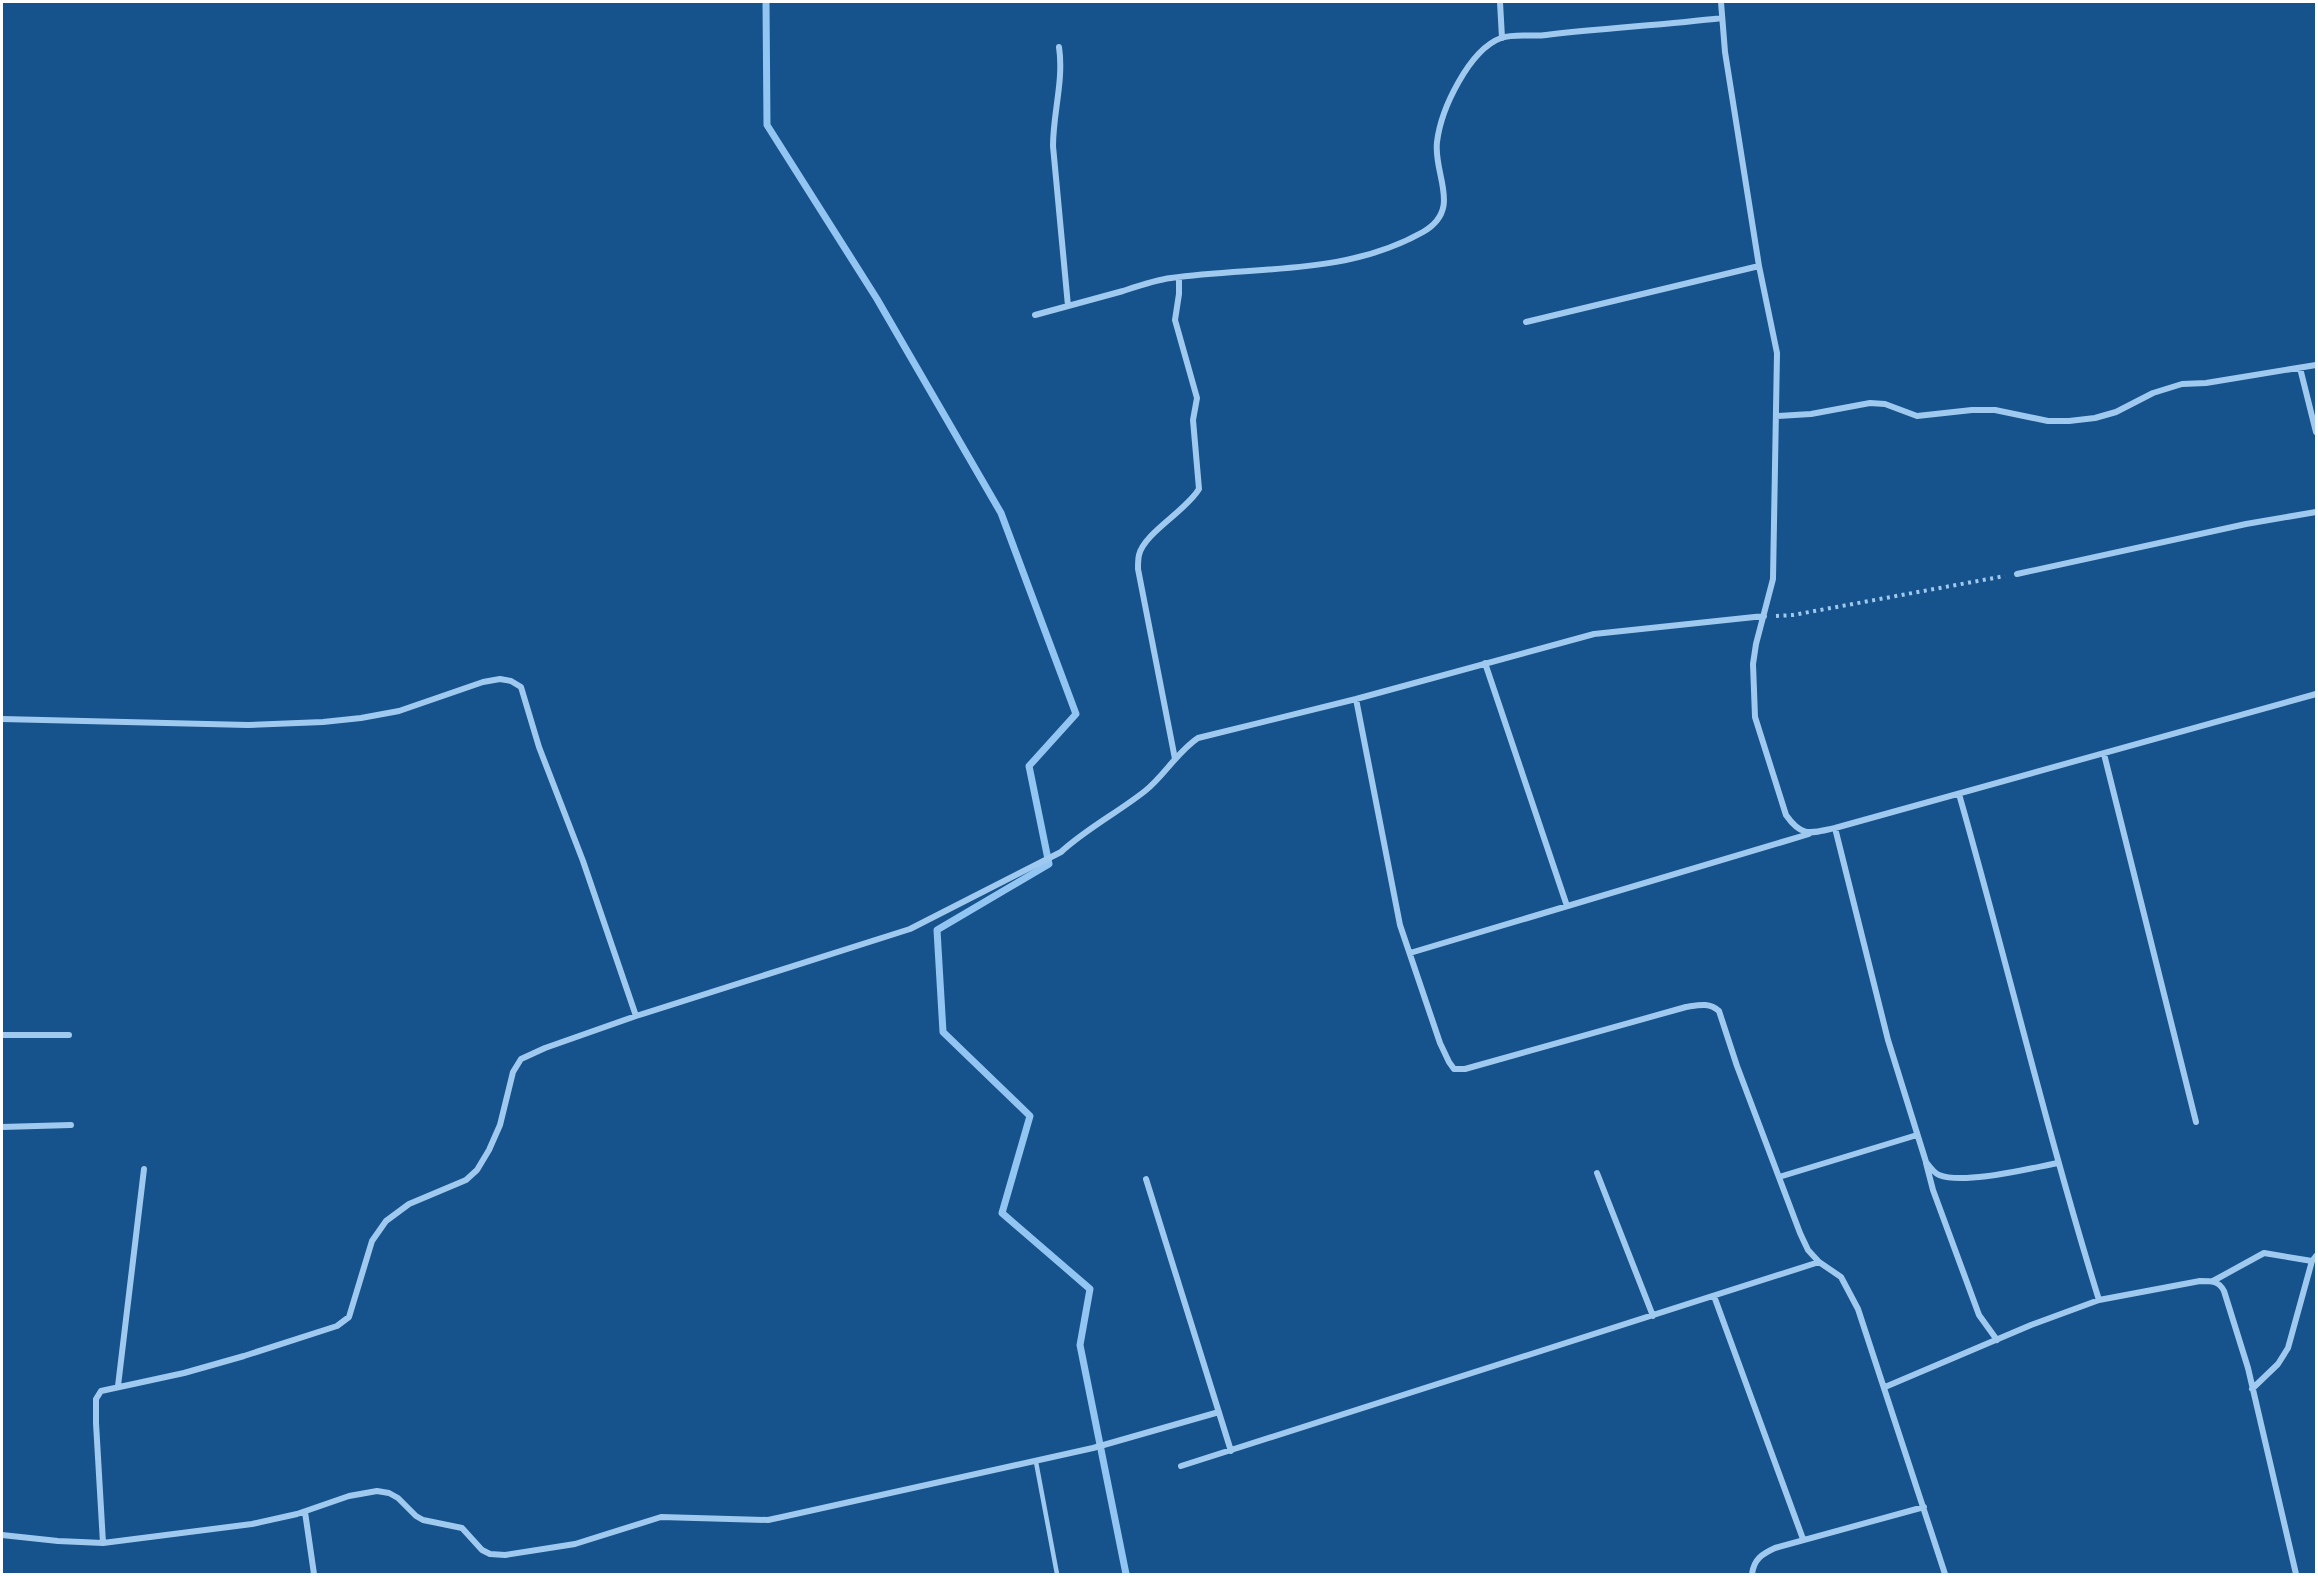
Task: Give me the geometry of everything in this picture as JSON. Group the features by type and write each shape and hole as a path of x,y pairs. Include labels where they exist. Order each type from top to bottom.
{"street":[{"path":"1500,2 1502,38"},
{"path":"1721,2 1727,63 1759,266 1777,353 1773,579 1756,644 1755,717 1786,815 1794,827 1809,834"},
{"path":"1035,315 1168,278 1286,269 1356,259 1382,251 1423,231 1435,223 1442,214 1445,200 1437,155 1437,141 1453,92 1472,59 1481,50 1502,38 1722,18"},
{"path":"1059,47 1061,71 1053,124 1053,146 1068,306"},
{"path":"1526,322 1759,266"},
{"path":"1176,759 1138,569 1138,554 1146,542 1193,498 1198,489 1193,420 1197,398 1175,320 1179,277"},
{"path":"1776,416 1811,414 1870,403 1885,404 1917,416 1995,410 2048,421 2069,422 2105,415 2132,405 2153,393 2182,384 2206,383 2316,365"},
{"path":"2300,368 2316,432"},
{"path":"2017,574 2246,524 2316,512"},
{"path":"103,1543 96,1399 101,1391 184,1373 338,1326 349,1317 372,1241 386,1221 409,1204 466,1180 477,1170 500,1125 513,1072 521,1059 636,1016 910,929 1060,852 1079,836 1144,792 1187,746 1198,738 1356,699 1594,634 1764,616"},
{"path":"1485,663 1567,906"},
{"path":"2,719 248,724 323,722 399,711 483,682 500,679 511,681 520,687 539,747 583,861 636,1016"},
{"path":"1410,953 1809,834 2316,694"},
{"path":"1356,699 1400,925 1440,1043 1454,1069 1465,1069 1686,1007 1702,1004 1713,1005 1719,1011 1737,1066 1800,1233 1808,1250 1819,1262 1841,1277 1849,1290 1885,1387 1945,1575"},
{"path":"2104,754 2196,1122"},
{"path":"1959,794 1996,923 2058,1163 2099,1300"},
{"path":"1835,828 1888,1040 1933,1190 1979,1316 1997,1340"},
{"path":"2,1035 69,1035"},
{"path":"2,1127 71,1125"},
{"path":"1779,1176 1917,1135"},
{"path":"1926,1162 1938,1175 1956,1178 1991,1175 2058,1163"},
{"path":"118,1386 144,1169"},
{"path":"1597,1173 1653,1316"},
{"path":"1146,1179 1231,1451"},
{"path":"2213,1281 2264,1254 2314,1258 2288,1348 2278,1364 2252,1389"},
{"path":"1181,1466 1819,1262"},
{"path":"1885,1387 2099,1300 2200,1281 2213,1281 2221,1285 2224,1292 2252,1389 2296,1575"},
{"path":"1714,1296 1803,1539"},
{"path":"2,1535 103,1543 252,1524 305,1512 364,1492 389,1493 423,1520 462,1528 482,1550 490,1554 505,1555 575,1544 662,1517 768,1520 1121,1442 1219,1412"},
{"path":"1752,1575 1755,1562 1762,1553 1803,1539 1924,1507"},
{"path":"305,1512 314,1575"}],"lane":[{"path":"1036,1462 1057,1575"}],"path":[{"path":"1764,616 1793,615 2017,574"}],"waterway":[{"path":"766,2 767,125 877,299 1001,513 1076,714 1029,766 1049,864 937,930 943,1032 1030,1116 1002,1213 1090,1289 1080,1345 1126,1574"}]}
